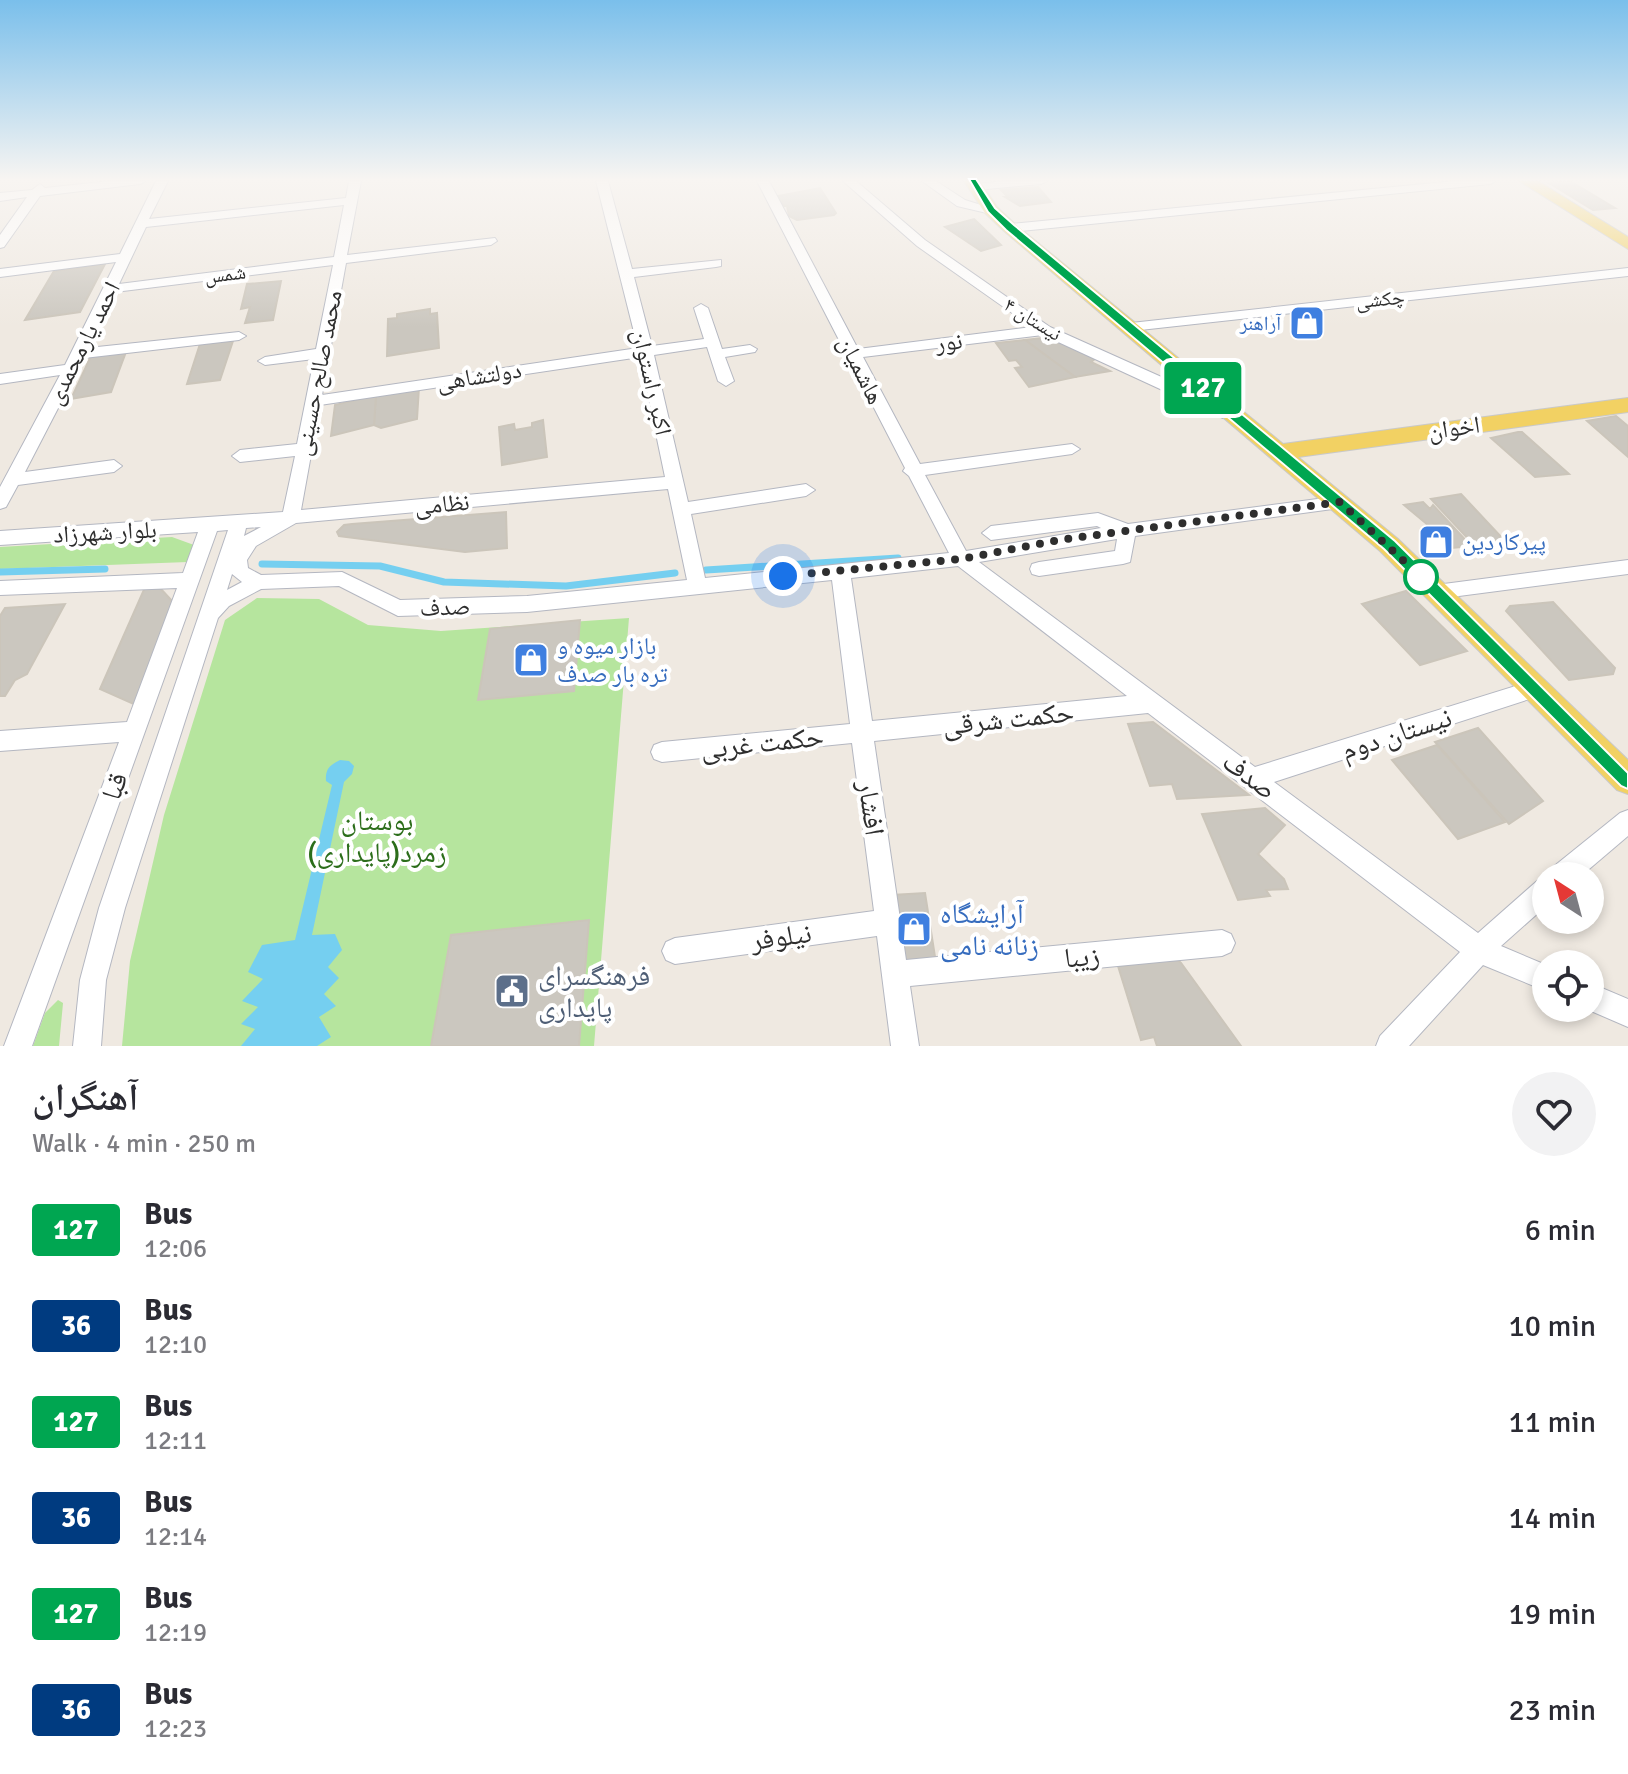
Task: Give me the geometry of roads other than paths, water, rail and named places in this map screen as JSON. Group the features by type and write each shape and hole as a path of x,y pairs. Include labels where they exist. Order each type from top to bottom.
{"main road":[{"path":"1012,230 1340,502 1538,688 1628,780"},
{"name":"اخوان","path":"1280,452 1628,405"}],"street":[{"name":"احمد یارمحمدی","path":"0,503 71,369 138,230"},
{"name":"محمد صالح حسینی","path":"291,518 346,230"},
{"name":"اکبر راستوان","path":"615,230 646,350 697,584"},
{"name":"هاشمیان","path":"788,230 912,471 961,559"},
{"name":"نیستان ۴","path":"906,230 1045,330 1240,419"},
{"name":"شمس","path":"110,289 491,241"},
{"path":"0,273 125,257"},
{"path":"626,274 716,263"},
{"name":"چکشی","path":"1131,327 1628,272"},
{"path":"701,308 726,381"},
{"name":"نور","path":"852,354 1045,330"},
{"path":"78,354 239,336"},
{"name":"دولتشاهی","path":"313,401 646,350 750,349"},
{"path":"265,361 322,353"},
{"path":"0,379 71,369"},
{"path":"240,456 304,449"},
{"path":"912,471 1072,449"},
{"path":"12,480 114,466"},
{"name":"نظامی","path":"210,525 675,482"},
{"path":"681,509 806,490"},
{"name":"صدف","path":"209,614 222,601 258,582 342,579 398,608 527,604 961,559 1127,531 1340,502"},
{"path":"258,582 240,572 237,559 242,550 260,534 291,518"},
{"path":"991,533 1098,519 1127,531 1123,557 1039,569"},
{"name":"قبا","path":"87,1046 93,980 112,908 239,523"},
{"name":"قبا","path":"18,1046 210,525"},
{"name":"بلوار شهرزاد","path":"0,538 210,525"},
{"name":"صدف","path":"961,559 1480,951 1532,972"},
{"path":"1436,592 1628,567"},
{"name":"افشار","path":"840,570 905,1046"},
{"path":"0,588 190,580"},
{"name":"نیستان دوم","path":"1254,778 1538,688"},
{"name":"حکمت شرقی","path":"862,732 1154,703"},
{"path":"0,741 134,731"},
{"name":"حکمت غربی","path":"662,752 862,732"},
{"path":"1579,862 1628,821"},
{"path":"1390,1046 1501,927 1532,902"},
{"name":"نیلوفر","path":"675,951 888,922"},
{"name":"زیبا","path":"895,974 1222,943"},
{"path":"1604,1003 1628,1013"}],"water":[{"path":"340,760 349,761 354,766 352,774 344,782 312,935 335,934 342,950 328,967 339,978 324,994 336,1006 319,1017 331,1037 317,1046 241,1046 255,1029 241,1024 258,1007 242,1001 263,979 248,972 262,945 295,940 332,785 326,781 326,773"}],"waterway":[{"path":"706,570 898,558"},
{"path":"262,564 380,566 444,582 566,586 675,573"},
{"path":"0,572 105,569"}],"place":[{"name":"آراهنر","path":"1307,323"},
{"name":"پیرکاردین","path":"1436,542"},
{"name":"بازار میوه و تره بار صدف","path":"531,660"},
{"name":"آرایشگاه زنانه نامی","path":"914,929"},
{"name":"فرهنگسرای پایداری","path":"512,991"}],"park label":[{"name":"بوستان زمرد(پایداری)","path":"377,836"}]}
